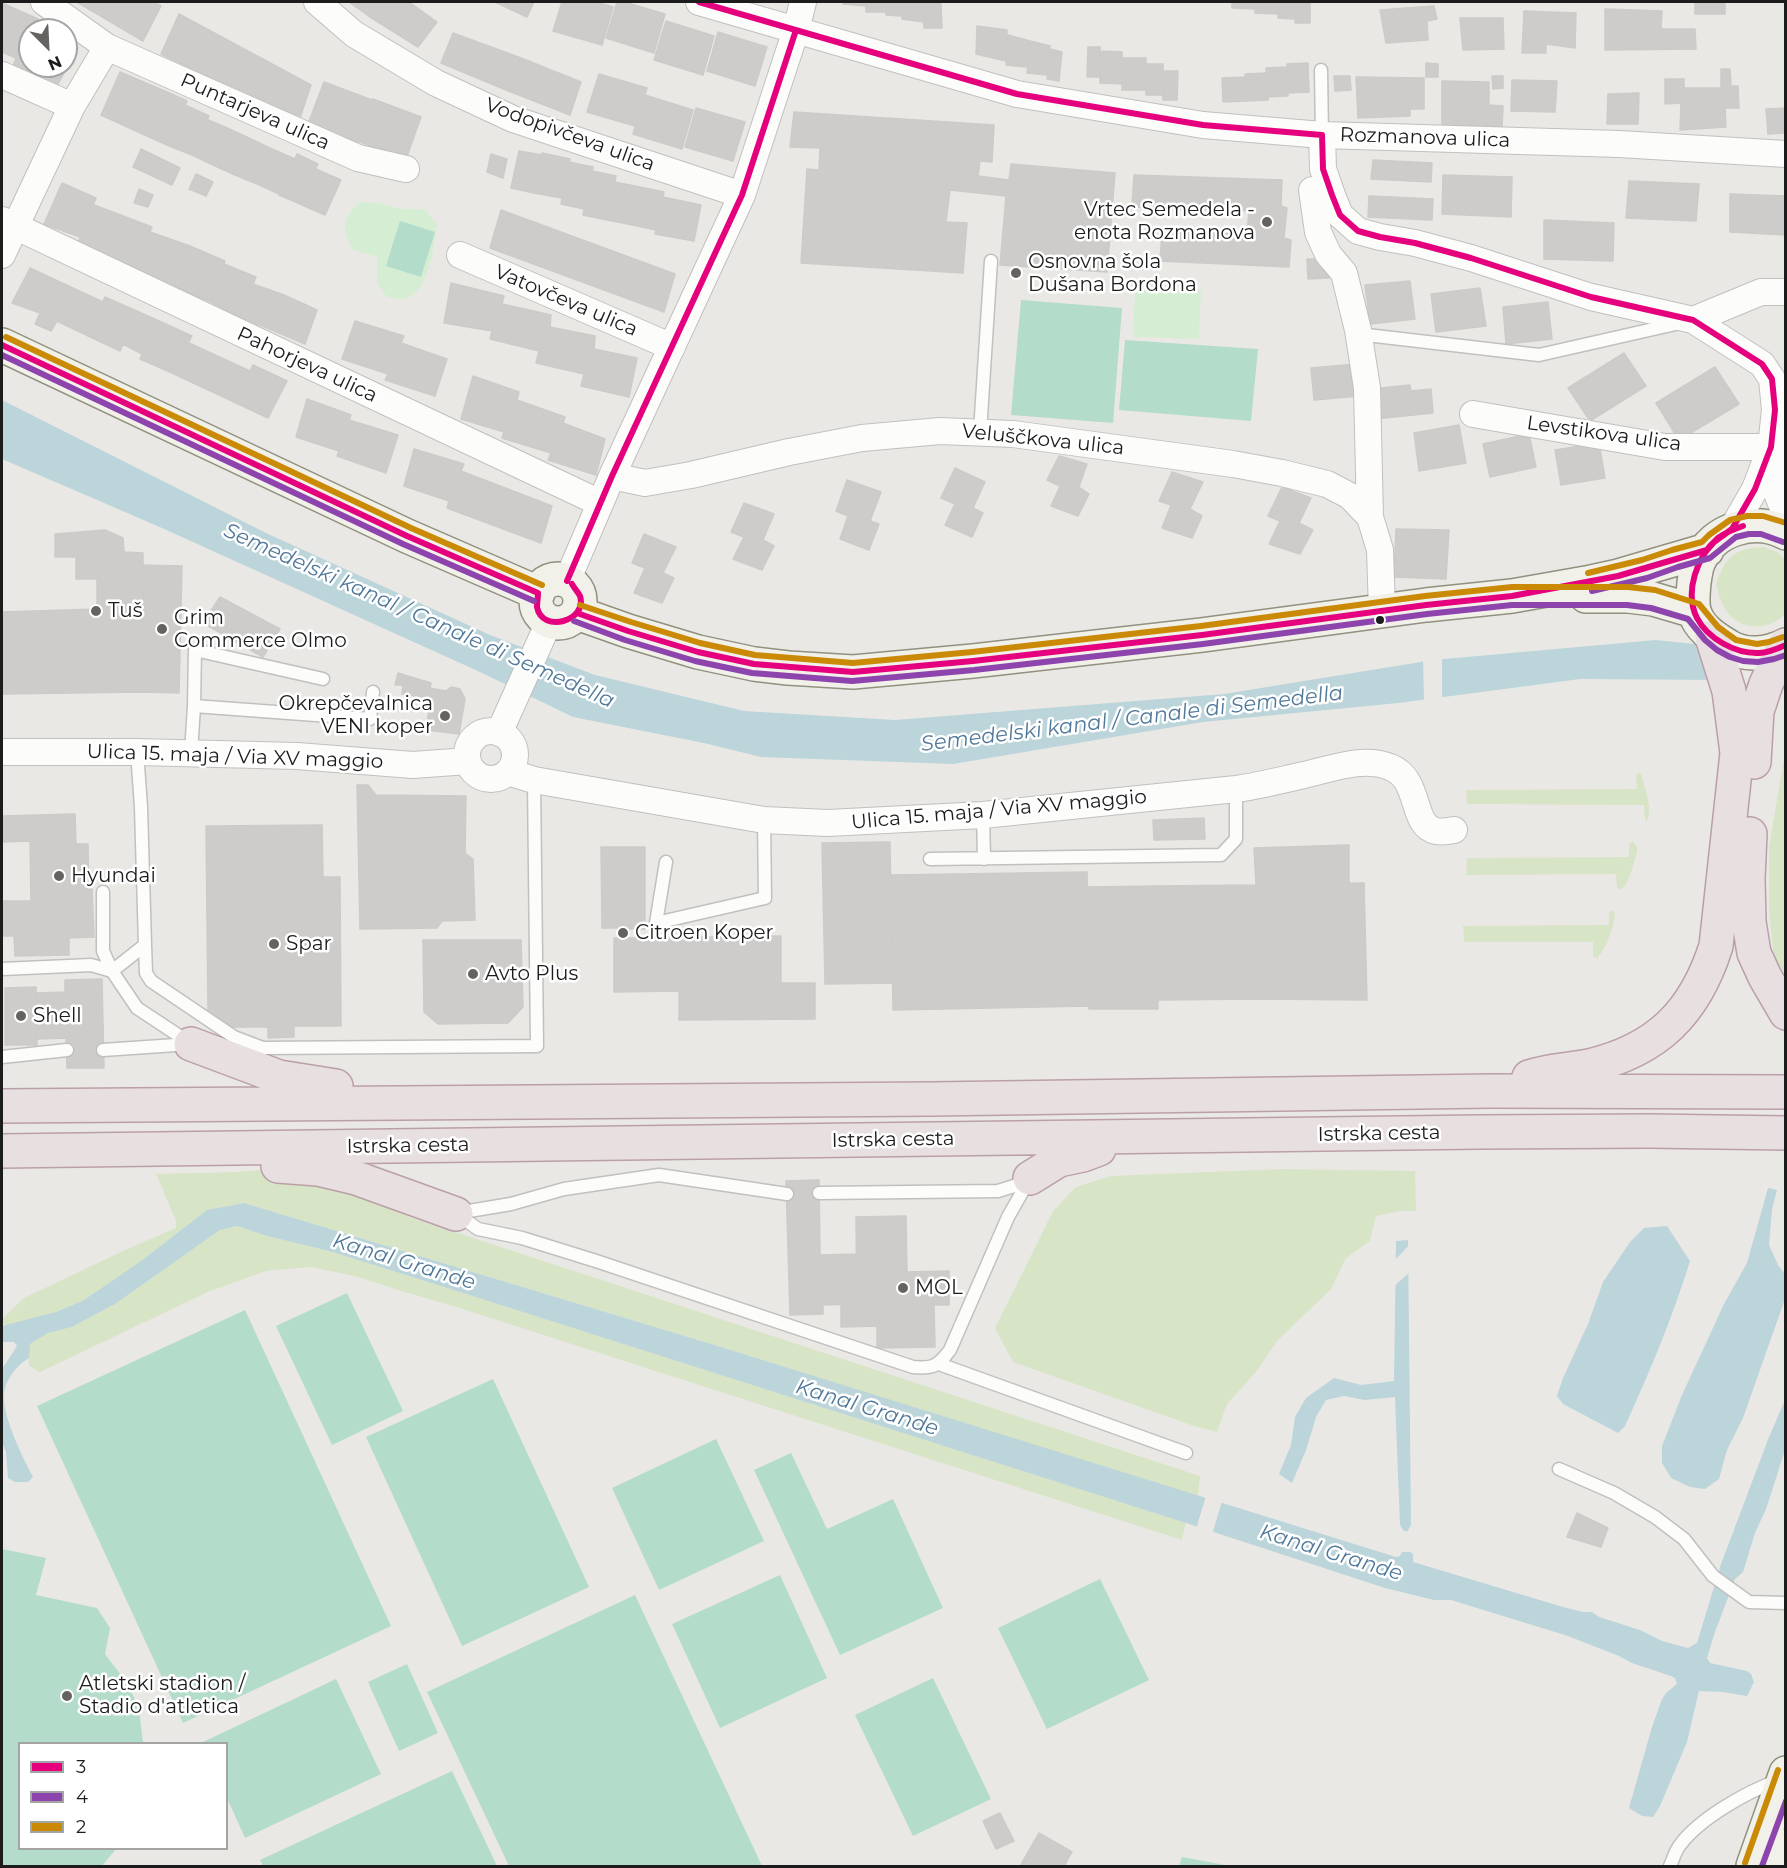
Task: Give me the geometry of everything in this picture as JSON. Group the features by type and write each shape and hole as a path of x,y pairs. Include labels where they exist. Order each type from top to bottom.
{"highway":[{"path":"1700,614 1725,676 1762,705"},
{"path":"1785,645 1766,684 1762,705 1753,786 1748,879 1749,922 1754,952 1785,1013"},
{"path":"1490,1091 1539,1073 1588,1066 1624,1056 1649,1043 1672,1024 1694,998 1708,971 1716,946 1737,753 1762,705"},
{"path":"191,1044 279,1077 329,1086 381,1087 438,1102"},
{"name":"Istrska cesta","path":"2,1106 932,1099 1490,1091 1785,1092"},
{"name":"Istrska cesta","path":"2,1151 1480,1132 1785,1133"},
{"path":"1030,1178 1059,1160 1083,1155 1132,1137"},
{"path":"184,1149 214,1166 318,1169 356,1178 456,1214"}],"street":[{"name":"Puntarjeva ulica","path":"44,2 107,47 358,158 406,169"},
{"name":"Vodopivčeva ulica","path":"317,2 354,34 399,61 436,83 513,119 742,195"},
{"name":"Rozmanova ulica","path":"699,2 753,10 796,30 1017,94 1203,124 1322,135 1619,144 1785,154"},
{"path":"499,733 612,476 742,195 803,2"},
{"path":"2,255 8,223 107,47"},
{"path":"2,75 72,106"},
{"path":"1322,135 1323,169 1332,195 1340,215 1358,231 1471,258 1591,297 1693,320 1762,364 1772,379 1778,449 1775,488 1785,516"},
{"path":"1312,189 1318,232 1328,254 1344,273 1358,333 1367,388 1370,517"},
{"name":"Pahorjeva ulica","path":"8,223 600,503"},
{"name":"Vatovčeva ulica","path":"460,255 672,347"},
{"path":"1693,320 1761,292 1785,292"},
{"path":"2,345 407,536 554,611 688,649 754,664 853,672 950,664 1099,647 1382,610 1512,596 1618,576 1707,550"},
{"name":"Levstikova ulica","path":"1473,414 1665,447 1778,449"},
{"name":"Veluščkova ulica","path":"612,476 645,483 691,476 789,452 862,438 940,431 981,432 1119,447 1282,473 1327,484 1350,496 1370,517 1380,550 1382,610"},
{"path":"1732,529 1778,449"},
{"path":"1700,614 1699,560 1714,542 1732,529 1748,525 1763,525 1785,533"},
{"path":"1512,596 1603,596 1653,599 1700,614 1733,649 1755,654 1773,651 1785,645"},
{"path":"468,761 470,745 475,738 482,733 499,733 511,742 514,750 515,758 508,772"},
{"name":"Ulica 15. maja / Via XV maggio","path":"2,752 137,752 297,756 413,765 468,761 477,775 485,778 502,777 508,772 534,780 764,820 828,823 983,814 1236,789 1346,764 1374,764 1388,766 1403,774 1408,781 1422,821 1429,828 1436,831 1454,831"},
{"path":"1753,1866 1785,1776"},
{"path":"1778,1866 1785,1846"}],"lane":[{"path":"1321,70 1322,135"},
{"path":"981,432 991,261"},
{"path":"1358,333 1539,355 1693,320"},
{"path":"191,753 195,650 323,679"},
{"path":"194,706 370,719 373,692"},
{"path":"137,752 146,973 151,981 234,1037 263,1048 537,1046 534,780"},
{"path":"930,859 1221,855 1236,839 1236,789"},
{"path":"983,814 984,859"},
{"path":"666,862 656,923 765,898 764,820"},
{"path":"103,892 103,951 112,971 137,1008 191,1044"},
{"path":"112,971 145,945"},
{"path":"2,969 91,965 112,971"},
{"path":"103,1050 191,1044"},
{"path":"2,1058 67,1050"},
{"path":"456,1214 511,1204 564,1189 659,1175 786,1194"},
{"path":"819,1193 998,1191 1030,1178"},
{"path":"456,1214 478,1229 522,1238 913,1367 926,1368 939,1364 950,1350 1008,1217 1030,1178"},
{"path":"939,1364 1186,1453"},
{"path":"1559,1469 1614,1493 1654,1517 1684,1539 1713,1576 1749,1602 1785,1603"},
{"path":"1670,1866 1678,1846 1698,1826 1745,1795 1785,1776"}],"green space":[{"path":"360,202 379,203 401,209 424,209 437,224 432,255 425,277 414,294 405,299 387,297 377,283 377,257 352,249 346,224 349,213"},
{"path":"400,221 435,232 421,277 386,266"},
{"path":"1135,289 1201,290 1199,339 1133,337"},
{"path":"1021,300 1122,308 1113,423 1011,415"},
{"path":"1125,340 1258,349 1251,421 1119,410"},
{"path":"1763,547 1777,552 1785,559 1785,614 1770,624 1745,625 1730,615 1724,607 1716,584 1723,567 1732,556 1744,550"},
{"path":"1785,753 1785,975 1774,957 1769,912 1769,847"},
{"path":"1639,772 1649,804 1647,821 1644,805 1467,804 1466,790 1637,789 1636,775"},
{"path":"1633,841 1637,852 1629,879 1620,890 1617,888 1616,874 1466,875 1467,858 1629,857 1629,844"},
{"path":"1612,910 1615,914 1611,931 1604,949 1597,958 1593,957 1593,942 1464,942 1463,926 1609,925 1609,912"},
{"path":"1282,1169 1415,1171 1416,1211 1400,1211 1376,1216 1370,1241 1346,1258 1331,1289 1277,1341 1256,1372 1227,1404 1217,1432 1013,1362 995,1328 1053,1211 1076,1187 1111,1176"},
{"path":"263,1170 381,1196 409,1217 1200,1476 1198,1497 708,1343 244,1203 207,1210 141,1261 84,1300 56,1312 7,1326 2,1322 2,1319 24,1298 176,1228 176,1221 156,1174"},
{"path":"237,1226 329,1251 441,1286 1186,1523 1182,1540 450,1305 355,1276 310,1267 266,1271 210,1291 40,1372 29,1366 29,1344 48,1333 72,1327 115,1304 220,1230"},
{"path":"347,1293 403,1411 332,1445 276,1326"},
{"path":"245,1310 391,1626 183,1723 37,1406"},
{"path":"493,1379 589,1587 462,1646 366,1437"},
{"path":"716,1439 764,1541 659,1590 612,1488"},
{"path":"791,1453 827,1529 893,1499 943,1608 840,1655 754,1470"},
{"name":"Atletski stadion / Stadio d'atletica","path":"2,1549 46,1558 36,1595 97,1608 110,1628 105,1654 128,1684 139,1709 143,1742 18,1742 18,1850 115,1850 102,1866 2,1866"},
{"path":"780,1575 827,1678 720,1728 672,1624"},
{"path":"1100,1579 1149,1680 1047,1729 998,1628"},
{"path":"635,1595 762,1866 509,1866 427,1692"},
{"path":"407,1664 438,1733 399,1751 368,1682"},
{"path":"933,1678 991,1799 913,1836 855,1715"},
{"path":"336,1679 381,1774 245,1838 228,1800 228,1742 203,1742"},
{"path":"452,1771 497,1866 263,1866 260,1860"},
{"path":"1182,1857 1230,1866 1179,1866"}],"water":[{"name":"Semedelski kanal / Canale di Semedella","path":"2,400 266,533 490,635 595,675 744,711 895,720 1224,694 1433,660 1656,640 1704,645 1722,680 1580,679 1398,703 1203,722 953,764 761,757 704,743 573,717 480,672 162,528 2,459"},
{"path":"1768,1188 1777,1190 1772,1209 1769,1245 1785,1274 1785,1299 1743,1418 1727,1450 1719,1479 1705,1489 1690,1487 1671,1478 1662,1463 1662,1446 1682,1395 1724,1304 1747,1263"},
{"name":"Kanal Grande","path":"244,1203 708,1343 1396,1557 1402,1552 1410,1552 1413,1554 1413,1562 1563,1607 1592,1612 1599,1617 1640,1630 1662,1641 1688,1648 1697,1643 1721,1564 1785,1400 1786,1447 1743,1572 1735,1579 1707,1658 1710,1663 1747,1671 1754,1682 1747,1696 1699,1691 1687,1742 1660,1806 1653,1817 1642,1816 1629,1808 1662,1699 1677,1684 1675,1678 1671,1676 1632,1663 1568,1636 1451,1600 1434,1600 1385,1588 441,1286 329,1251 237,1226 220,1230 115,1304 72,1327 48,1333 30,1344 29,1358 12,1374 6,1385 4,1396 10,1426 33,1477 28,1482 15,1482 8,1478 6,1452 2,1442 2,1369 17,1346 14,1342 2,1342 2,1326 56,1312 84,1300 141,1261 207,1210"},
{"path":"1667,1226 1690,1261 1652,1365 1625,1426 1618,1433 1563,1404 1557,1396 1588,1324 1603,1282 1630,1242 1644,1228"},
{"path":"1408,1240 1411,1525 1407,1532 1400,1525 1395,1397 1365,1400 1344,1396 1326,1400 1316,1417 1306,1450 1292,1483 1279,1474 1291,1445 1295,1417 1306,1398 1334,1378 1361,1385 1394,1381 1396,1241"}],"pier":[{"path":"1442,656 1442,701 1424,703 1423,658"},
{"path":"1411,1243 1411,1271 1392,1288 1393,1262"},
{"path":"1206,1496 1222,1501 1212,1535 1196,1529"}],"building":[{"path":"77,2 154,2 161,6 143,41"},
{"path":"349,2 382,2 370,17"},
{"path":"382,2 409,2 437,22 418,47 370,17"},
{"path":"495,2 534,2 527,17"},
{"path":"562,2 596,2 613,7 602,45 553,31"},
{"path":"617,2 665,14 654,53 606,38"},
{"path":"843,2 866,2 866,6 843,4"},
{"path":"866,2 885,2 886,12 866,12"},
{"path":"885,2 902,2 902,16 886,15"},
{"path":"902,2 923,2 924,22 902,19"},
{"path":"923,2 941,2 942,28 924,28"},
{"path":"1232,2 1255,2 1255,9 1232,8"},
{"path":"1255,2 1278,2 1278,14 1255,13"},
{"path":"1278,2 1296,2 1295,19 1278,18"},
{"path":"1296,2 1310,2 1310,23 1295,23"},
{"path":"1695,2 1725,2 1725,14 1695,14"},
{"path":"2,3 36,18 18,18 18,68 13,66 16,58 2,52"},
{"path":"1434,6 1437,19 1427,21 1428,40 1386,43 1380,10"},
{"path":"1605,9 1662,11 1661,29 1695,29 1696,49 1605,50"},
{"path":"1524,11 1576,13 1575,48 1546,44 1546,53 1522,53"},
{"path":"179,14 311,85 299,121 161,54"},
{"path":"1460,18 1503,18 1504,49 1463,50"},
{"path":"666,21 714,36 703,75 654,60"},
{"path":"977,26 1007,30 1006,61 976,54"},
{"path":"718,32 767,47 755,86 707,71"},
{"path":"453,33 521,58 506,90 441,63"},
{"path":"1008,35 1030,41 1027,67 1006,65"},
{"path":"1030,41 1050,46 1047,75 1027,73"},
{"path":"1088,47 1100,47 1100,77 1087,77"},
{"path":"1050,49 1062,52 1059,81 1047,79"},
{"path":"1100,51 1122,52 1122,84 1100,83"},
{"path":"521,58 581,82 570,115 506,90"},
{"path":"1123,58 1146,58 1146,90 1122,90"},
{"path":"1308,63 1309,92 1288,93 1287,64"},
{"path":"1426,63 1438,64 1438,77 1426,77"},
{"path":"1146,64 1163,64 1163,95 1146,95"},
{"path":"1287,67 1288,96 1267,97 1266,68"},
{"path":"1721,69 1730,69 1731,86 1738,86 1739,108 1725,108 1726,127 1680,130 1681,103 1665,104 1665,79 1684,79 1684,88 1721,88"},
{"path":"1163,71 1178,71 1177,100 1163,100"},
{"path":"120,72 167,92 147,136 101,115"},
{"path":"1267,73 1268,100 1246,101 1245,74"},
{"path":"599,74 647,88 635,126 587,112"},
{"path":"1334,76 1350,76 1351,90 1335,91"},
{"path":"1492,76 1503,76 1503,88 1493,89"},
{"path":"1245,77 1246,101 1223,102 1222,78"},
{"path":"1356,77 1424,78 1424,109 1410,109 1410,116 1358,118"},
{"path":"39,78 61,78 57,86"},
{"path":"1512,80 1557,81 1555,112 1511,111"},
{"path":"1442,81 1489,82 1489,105 1503,106 1502,128 1442,125"},
{"path":"324,82 372,100 357,142 308,124"},
{"path":"167,92 187,101 167,145 147,136"},
{"path":"1639,93 1638,124 1607,124 1608,94"},
{"path":"645,95 693,110 682,149 633,134"},
{"path":"373,99 421,117 406,159 357,141"},
{"path":"185,105 209,116 192,155 167,145"},
{"path":"696,108 745,122 733,161 685,147"},
{"path":"1786,108 1786,133 1768,134 1766,109"},
{"path":"794,112 994,125 992,162 980,161 978,176 1009,180 1011,164 1115,173 1107,272 1000,265 1006,196 950,190 946,222 967,223 963,273 801,263 807,169 819,170 820,148 790,147"},
{"path":"208,120 227,128 211,164 192,155"},
{"path":"227,128 251,139 235,175 211,164"},
{"path":"251,139 272,149 257,184 235,175"},
{"path":"141,149 180,168 172,185 133,167"},
{"path":"272,149 295,159 279,194 257,184"},
{"path":"519,151 542,155 534,193 511,188"},
{"path":"542,153 570,159 562,198 534,193"},
{"path":"297,154 318,164 300,204 279,195"},
{"path":"491,154 507,159 503,178 487,172"},
{"path":"1373,160 1432,163 1431,182 1371,179"},
{"path":"569,162 593,167 584,209 561,204"},
{"path":"316,169 341,180 325,215 300,204"},
{"path":"592,171 616,176 607,220 583,215"},
{"path":"196,174 213,182 206,196 189,189"},
{"name":"Vrtec Semedela - enota Rozmanova","path":"1134,175 1282,180 1281,206 1287,208 1284,238 1291,240 1289,267 1160,261 1162,232 1247,234 1249,211 1132,207"},
{"path":"1443,175 1512,177 1511,217 1442,214"},
{"path":"1629,181 1699,184 1696,221 1626,218"},
{"path":"615,182 635,186 628,224 607,220"},
{"path":"62,183 96,198 80,237 44,224"},
{"path":"635,186 664,192 656,230 628,224"},
{"path":"139,189 153,195 148,207 134,203"},
{"path":"1730,194 1786,196 1786,235 1730,232"},
{"path":"1369,196 1433,199 1432,220 1368,217"},
{"path":"663,197 701,205 694,241 655,234"},
{"path":"94,205 152,227 135,268 77,245"},
{"path":"501,210 675,274 664,312 490,248"},
{"path":"1544,220 1614,223 1613,261 1544,259"},
{"path":"150,232 190,246 173,287 133,273"},
{"path":"190,246 225,261 209,301 173,287"},
{"path":"1307,259 1328,259 1329,278 1308,279"},
{"path":"224,264 256,277 240,317 209,301"},
{"path":"30,268 103,302 86,335 57,321 51,331 35,324 40,313 12,303"},
{"path":"1410,281 1415,319 1370,324 1365,285"},
{"path":"451,283 504,296 502,304 551,315 550,327 595,336 594,349 637,358 629,397 581,386 584,374 536,363 539,351 490,339 492,331 444,323"},
{"path":"253,284 284,295 272,330 240,317"},
{"path":"1480,288 1486,326 1436,332 1431,294"},
{"path":"284,295 317,310 305,344 272,330"},
{"path":"105,297 159,321 142,354 123,344 120,351 86,335"},
{"path":"1548,302 1552,339 1506,344 1503,307"},
{"path":"159,321 192,336 172,373 140,359"},
{"path":"355,321 404,336 401,343 447,359 435,396 385,380 388,374 342,359"},
{"path":"189,343 250,371 234,402 172,373"},
{"path":"1624,353 1646,386 1590,421 1568,388"},
{"path":"1357,364 1360,396 1314,400 1311,368"},
{"path":"253,365 287,381 268,418 234,402"},
{"path":"1715,367 1739,404 1679,440 1656,403"},
{"path":"473,376 519,392 517,400 565,417 563,423 605,439 596,475 548,460 551,453 502,438 504,432 461,419"},
{"path":"1410,385 1411,391 1431,389 1433,413 1375,419 1372,389"},
{"path":"307,399 351,415 349,420 398,435 386,473 337,456 339,451 296,437"},
{"path":"1459,425 1466,463 1419,471 1414,433"},
{"path":"1529,434 1536,467 1490,477 1483,444"},
{"path":"1599,443 1605,478 1561,485 1555,450"},
{"path":"414,449 464,464 461,471 552,506 541,543 447,508 449,501 404,486"},
{"path":"1059,456 1087,464 1079,487 1089,494 1078,516 1051,506 1060,486 1047,480"},
{"path":"955,468 985,482 973,508 983,513 972,537 945,525 955,504 941,498"},
{"path":"1172,472 1203,482 1190,509 1202,516 1192,538 1162,528 1171,505 1159,501"},
{"path":"847,480 881,492 870,521 879,524 869,550 840,539 848,516 836,511"},
{"path":"1282,487 1311,498 1299,523 1313,530 1300,554 1269,544 1280,521 1268,516"},
{"path":"744,503 774,514 763,540 774,546 762,570 733,559 744,537 731,532"},
{"path":"1396,529 1449,530 1446,579 1394,577"},
{"name":"Tuš","path":"105,530 123,538 124,552 143,553 143,692 2,694 2,612 97,609 97,579 76,579 76,557 55,557 55,534"},
{"path":"644,534 676,547 663,573 674,578 662,603 634,593 645,568 632,563"},
{"name":"Grim Commerce Olmo","path":"143,565 182,566 179,693 143,692"},
{"path":"220,597 280,629 263,657 203,623"},
{"name":"Okrepčevalnica VENI koper","path":"398,673 431,683 430,688 446,691 451,687 460,689 465,699 459,734 426,730 430,703 420,702 421,697 402,694 403,685 395,685"},
{"path":"357,785 368,785 376,795 466,796 465,853 473,859 475,920 442,921 437,928 360,929"},
{"name":"Hyundai","path":"75,814 76,844 88,844 89,889 92,889 94,937 69,938 69,955 15,956 14,936 2,936 2,901 31,901 30,841 2,842 2,816"},
{"path":"1204,818 1205,839 1154,840 1153,820"},
{"name":"Spar","path":"322,825 323,877 340,877 341,1026 294,1026 294,1037 268,1038 268,1027 212,1027 211,1010 208,1011 206,826"},
{"path":"890,842 892,983 825,984 822,843"},
{"path":"1349,845 1349,883 1256,885 1254,848"},
{"name":"Citroen Koper","path":"601,847 645,847 645,929 627,929 627,938 781,936 781,983 815,983 815,1019 679,1020 679,991 614,992 614,938 619,938 619,928 602,928"},
{"path":"1087,872 1089,1006 893,1010 891,875"},
{"path":"1364,883 1367,1000 1256,999 1256,885"},
{"path":"1256,885 1256,999 1158,1000 1157,886"},
{"path":"1157,886 1158,1009 1089,1009 1088,887"},
{"name":"Avto Plus","path":"423,940 521,940 523,1007 508,1023 438,1024 424,1012"},
{"path":"102,979 104,1068 67,1068 66,1038 37,1039 37,993 65,992 65,980"},
{"name":"Shell","path":"36,987 37,1045 5,1045 5,988"},
{"path":"819,1180 820,1255 856,1254 857,1304 823,1305 823,1314 790,1315 786,1181"},
{"name":"MOL","path":"906,1216 907,1272 949,1271 949,1305 934,1305 935,1347 877,1348 877,1326 841,1327 841,1304 857,1304 856,1217"},
{"path":"1577,1513 1608,1528 1601,1547 1567,1537"},
{"path":"1000,1813 1014,1841 996,1849 983,1821"},
{"path":"1039,1833 1072,1852 1064,1866 1020,1866"}],"transit line":[{"name":"3","path":"577,613 698,652 754,664 853,672 1202,635 1426,605 1512,596 1618,576 1707,550 1732,529 1755,489 1771,447 1775,410 1772,379 1762,364 1693,320 1591,297 1471,258 1358,231 1340,215 1332,195 1323,169 1322,135 1203,125 1017,94 699,2"},
{"name":"3","path":"567,581 612,476 742,195 796,30"},
{"name":"2","path":"6,337 411,528 542,585"},
{"name":"3","path":"2,345 407,536 538,593 537,607 547,620 563,621 571,618 577,612 581,605 580,596 572,584"},
{"name":"4","path":"2,355 403,544 534,601"},
{"name":"2","path":"1588,573 1702,542 1730,520 1747,516 1763,516 1786,523"},
{"name":"3","path":"1743,526 1718,538 1704,554 1692,586 1693,608 1702,626 1715,639 1732,648 1750,653 1762,653 1786,645"},
{"name":"4","path":"1592,591 1647,578 1710,558 1736,537 1761,534 1783,542"},
{"name":"2","path":"580,605 700,643 755,655 853,663 1201,626 1425,596 1512,587 1628,587 1655,590 1699,604 1718,627 1736,640 1757,644 1783,637"},
{"name":"4","path":"574,621 625,640 695,661 752,673 852,681 974,670 1203,644 1512,605 1627,605 1651,608 1688,619 1705,640 1730,657 1758,662 1786,655"},
{"name":"2","path":"1745,1863 1778,1770"},
{"name":"4","path":"1762,1866 1786,1801"}],"place":[{"name":"Vrtec Semedela - enota Rozmanova","path":"1267,222"},
{"name":"Osnovna šola Dušana Bordona","path":"1016,273"},
{"name":"Tuš","path":"96,611"},
{"name":"Grim Commerce Olmo","path":"162,629"},
{"name":"Okrepčevalnica VENI koper","path":"445,716"},
{"name":"Hyundai","path":"59,876"},
{"name":"Citroen Koper","path":"623,933"},
{"name":"Spar","path":"274,944"},
{"name":"Avto Plus","path":"473,974"},
{"name":"Shell","path":"21,1016"},
{"name":"MOL","path":"903,1288"},
{"name":"Atletski stadion / Stadio d'atletica","path":"67,1696"}]}
